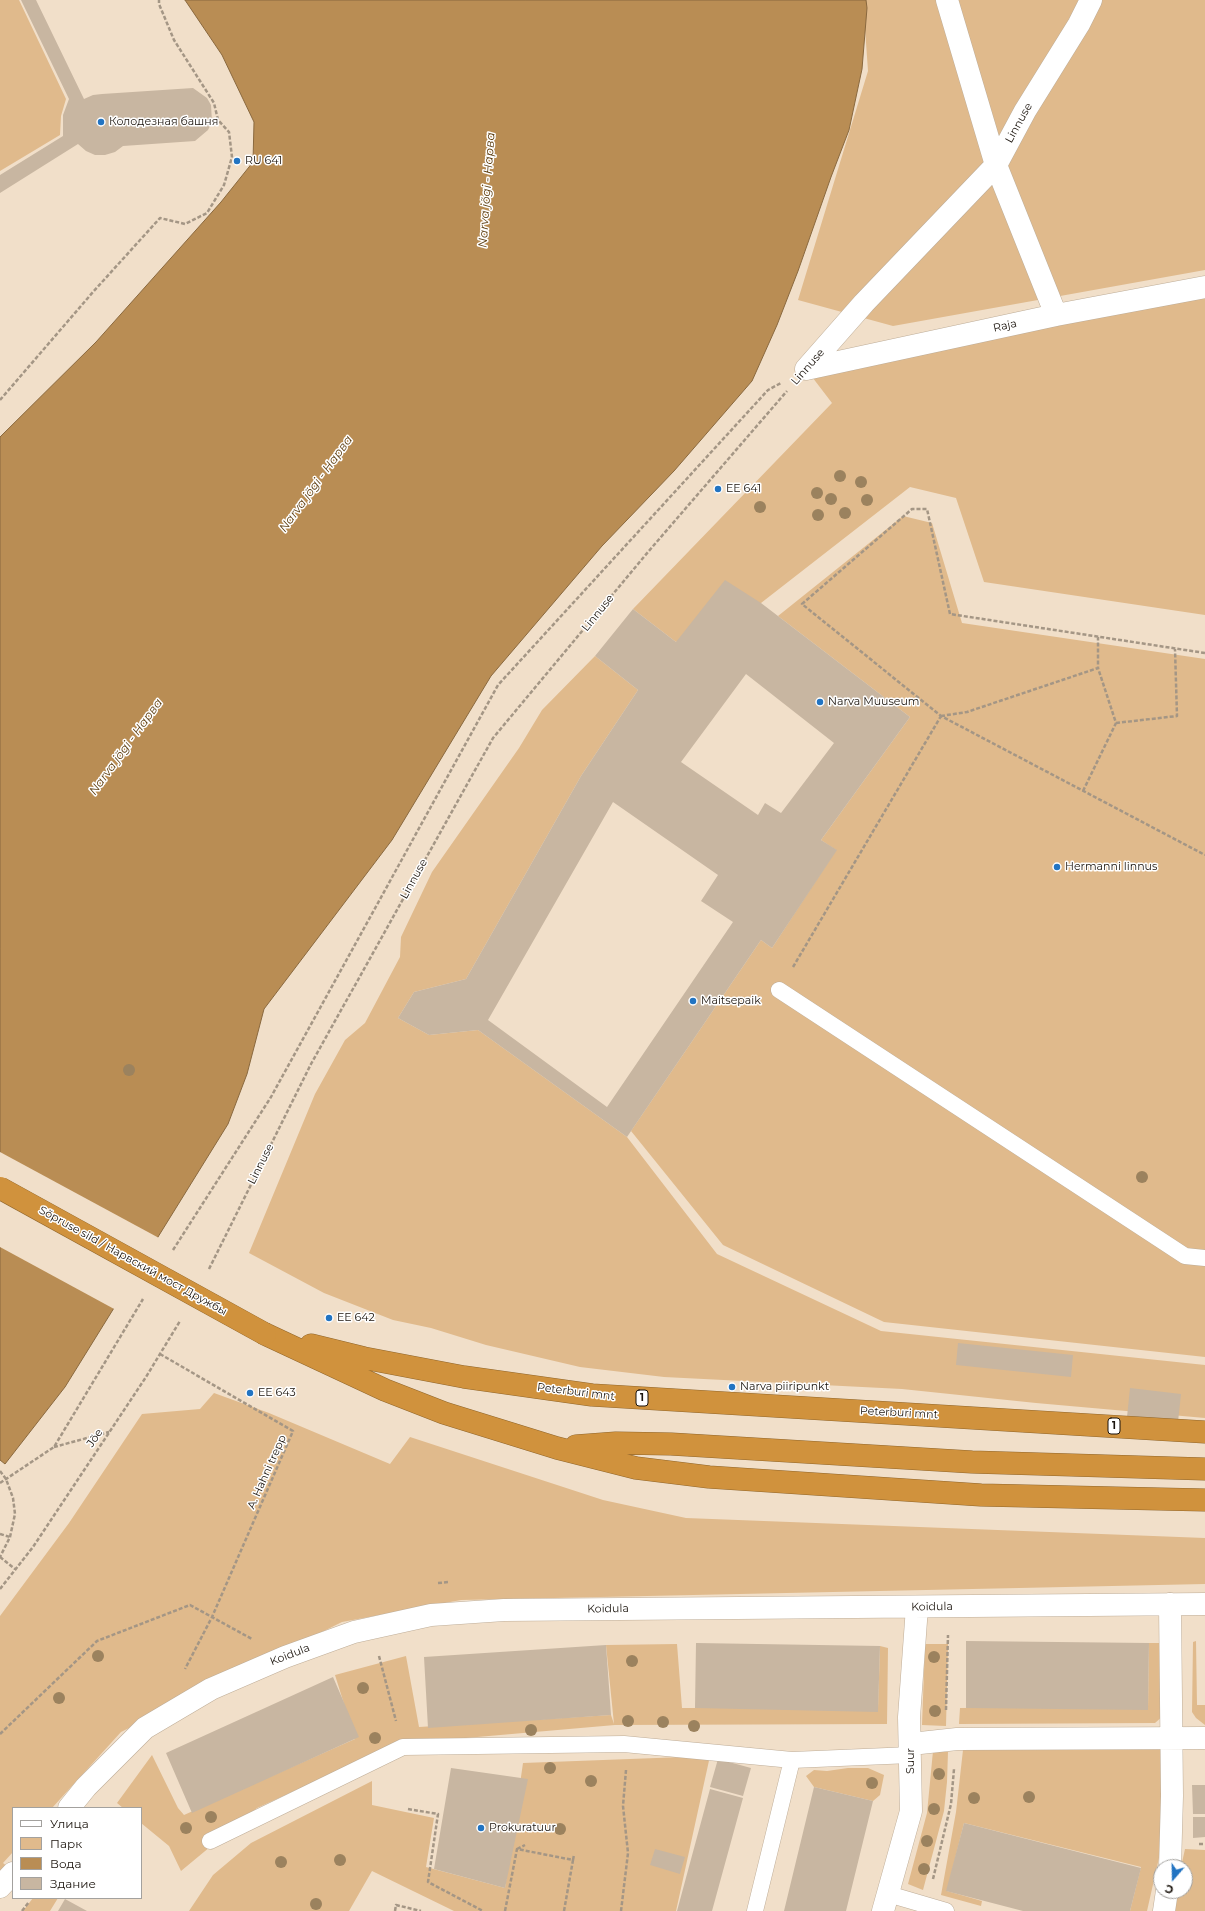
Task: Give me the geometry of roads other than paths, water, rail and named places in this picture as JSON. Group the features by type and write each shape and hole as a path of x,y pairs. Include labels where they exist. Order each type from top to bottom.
{"highway":[{"name":"Sõpruse sild / Нарвский мост Дружбы","path":"0,1188 266,1334"},
{"name":"Peterburi mnt","path":"266,1334 364,1358 464,1377 592,1395 1205,1432"},
{"path":"266,1334 385,1390 444,1413 557,1448 636,1468 709,1477 980,1495 1205,1500"},
{"path":"557,1448 616,1443 671,1444 972,1462 1205,1469"}],"street":[{"path":"947,0 996,165 1056,314"},
{"name":"Linnuse","path":"806,369 864,303 996,165 1091,0"},
{"name":"Raja","path":"806,369 1056,314 1205,287"},
{"path":"1170,1604 1172,1739 1170,1859"},
{"name":"Koidula","path":"70,1807 86,1787 145,1728 211,1689 284,1656 354,1632 431,1615 504,1610 1205,1604"},
{"name":"Suur","path":"885,1902 911,1811 911,1749 909,1717 917,1607"},
{"path":"911,1749 957,1739 1205,1738"},
{"path":"0,1887 12,1874"},
{"path":"1164,1911 1166,1899"}],"lane":[{"path":"779,990 1185,1256 1205,1258"},
{"path":"210,1841 403,1747 624,1744 792,1760 911,1749"},
{"path":"755,1911 792,1760"},
{"path":"885,1902 946,1911"}],"water":[{"name":"Narva jõgi - Нарва","path":"185,0 866,0 867,8 862,69 849,130 798,271 777,325 752,381 674,471 602,546 491,676 392,840 264,1009 247,1074 228,1124 65,1387 5,1464 0,1460 0,437 96,342 221,202 253,162 254,122 222,55"}],"place":[{"name":"Колодезная башня","path":"101,122"},
{"name":"RU 641","path":"237,161"},
{"name":"EE 641","path":"718,489"},
{"name":"Narva Muuseum","path":"820,702"},
{"name":"Hermanni linnus","path":"1057,867"},
{"name":"Maitsepaik","path":"693,1001"},
{"name":"EE 642","path":"329,1318"},
{"name":"Narva piiripunkt","path":"732,1387"},
{"name":"EE 643","path":"250,1393"},
{"name":"Prokuratuur","path":"481,1828"}]}
